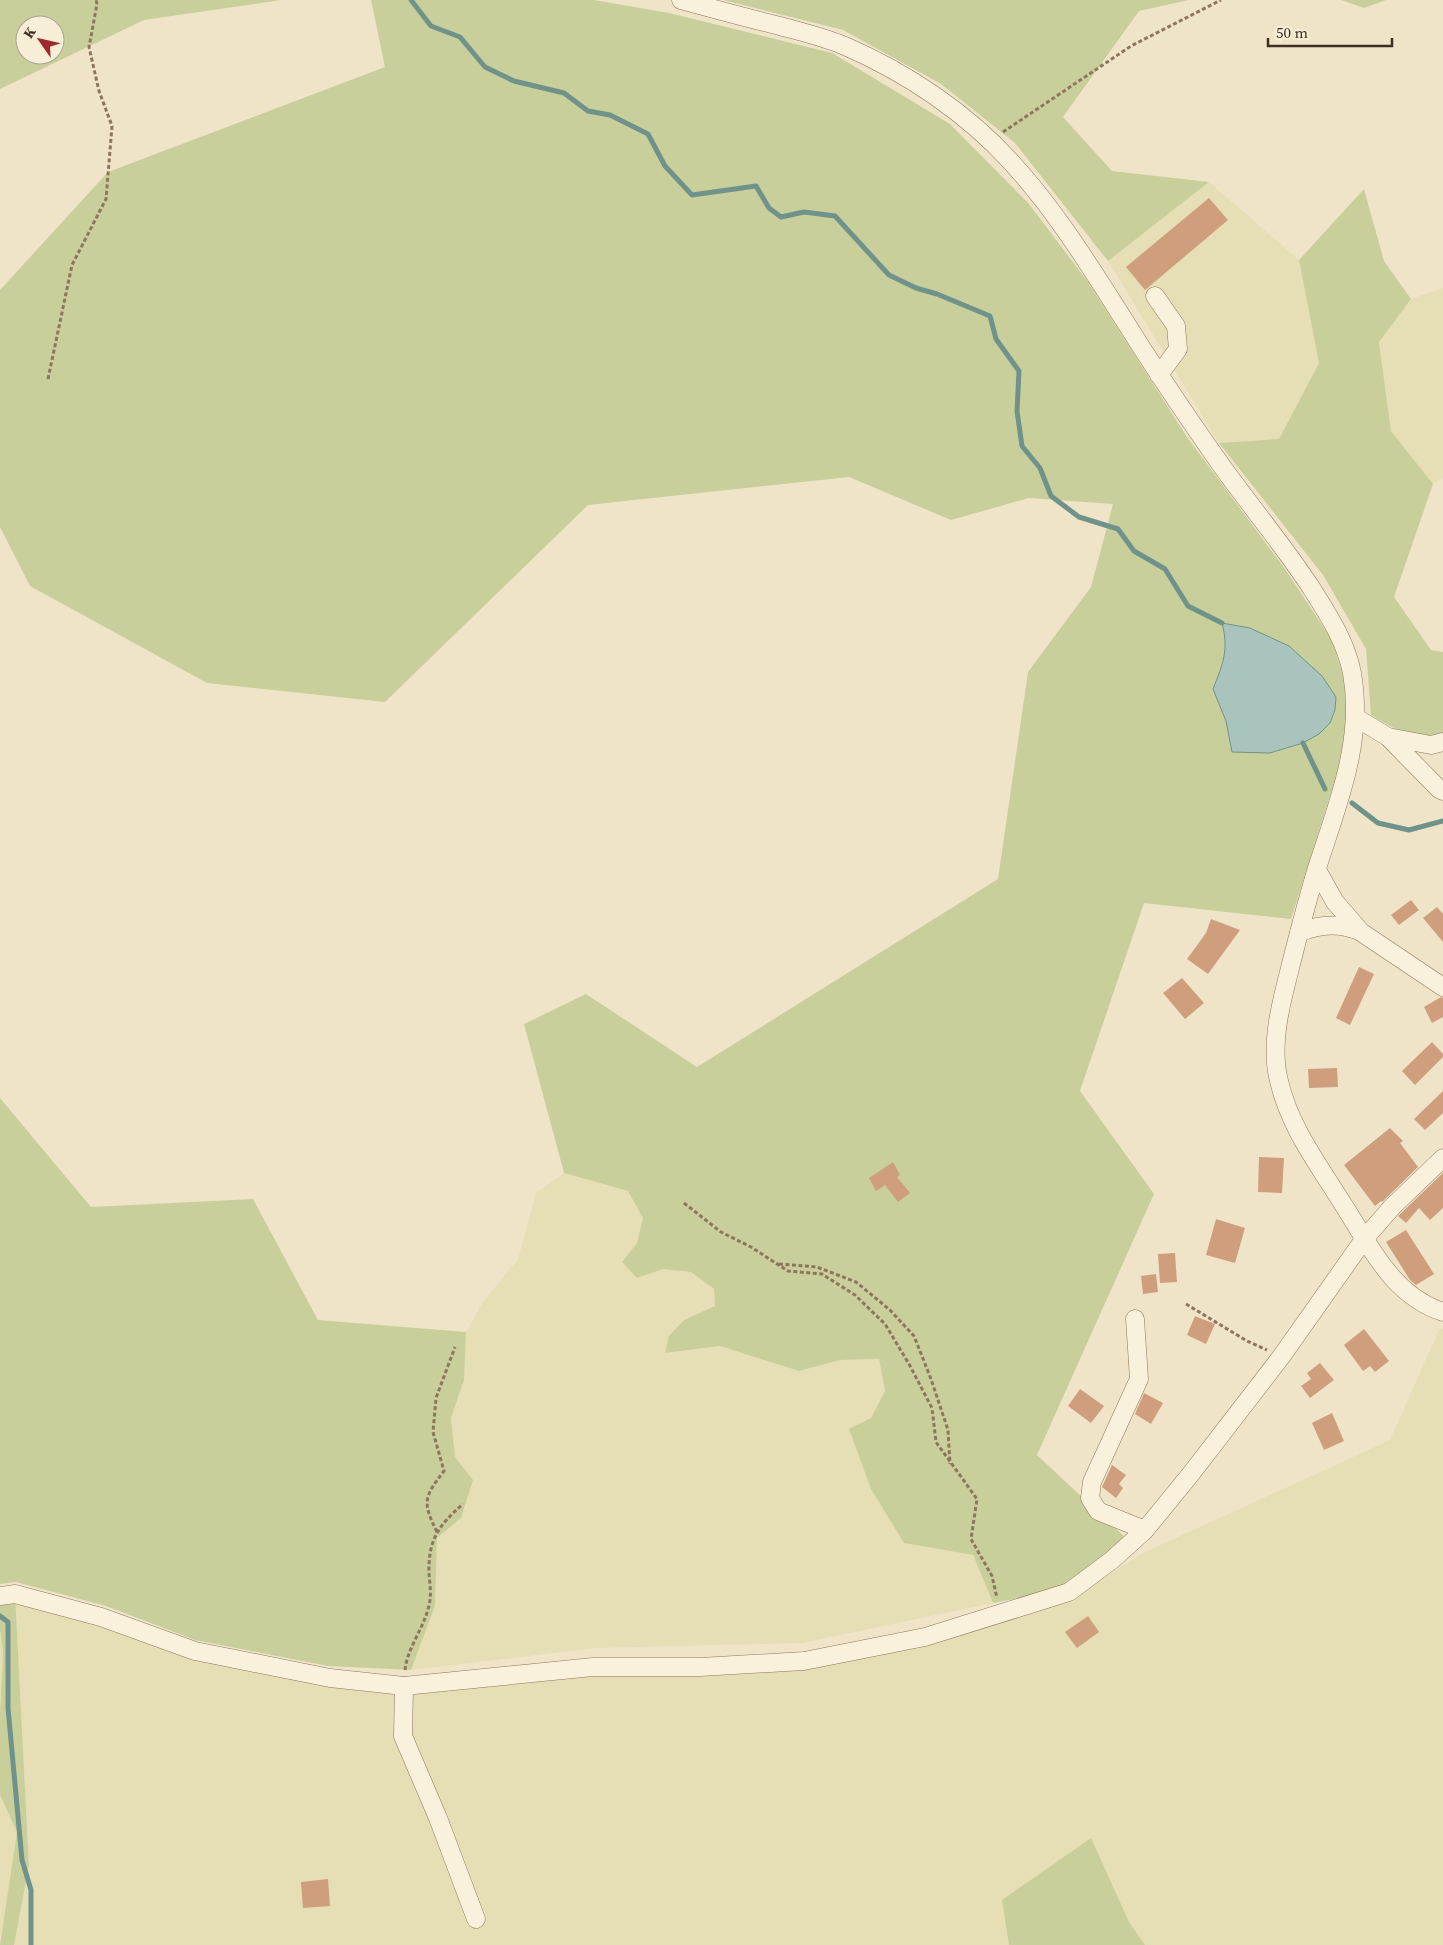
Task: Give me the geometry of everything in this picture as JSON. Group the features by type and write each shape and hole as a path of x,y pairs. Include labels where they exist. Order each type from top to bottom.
{"street":[{"path":"681,0 812,34 849,48 884,65 926,91 960,115 990,141 1013,164 1068,235 1159,375 1224,469 1299,570 1338,633 1345,647 1351,668 1355,700 1354,736 1343,787 1317,870 1286,984 1277,1026 1276,1065 1285,1103 1301,1137 1391,1278 1404,1291 1431,1308 1443,1312"},
{"path":"1155,296 1176,326 1178,349 1159,375"},
{"path":"1355,717 1388,737 1443,791"},
{"path":"1388,737 1431,745 1443,742"},
{"path":"1317,870 1335,902 1361,932"},
{"path":"1299,933 1314,927 1332,925 1344,926 1361,932 1443,987"},
{"path":"0,1596 15,1594 101,1617 195,1651 330,1678 404,1686 593,1667 700,1667 804,1661 925,1637 1069,1592 1112,1560 1145,1530 1190,1475 1281,1356 1365,1238 1392,1207 1443,1158"},
{"path":"1135,1319 1138,1379 1092,1482 1090,1498 1098,1511 1145,1530"},
{"path":"404,1686 403,1736 438,1818 476,1919"}],"path":[{"path":"48,379 72,265 106,199 112,126 100,91 89,47 97,4 96,0"},
{"path":"990,141 1131,46 1222,0"},
{"path":"684,1203 721,1232 751,1247 788,1271 822,1274 855,1295 885,1324 910,1364 932,1408 936,1442 977,1499 971,1539 992,1576 1001,1613"},
{"path":"777,1264 798,1264 817,1267 856,1282 890,1310 914,1336 948,1430 950,1464"},
{"path":"1186,1304 1247,1341 1281,1356"},
{"path":"437,1532 426,1511 429,1491 444,1471 433,1432 436,1398 455,1347"},
{"path":"404,1686 406,1661 425,1622 430,1602 429,1566 434,1536 446,1518 462,1504"}],"shaded area":[{"path":"1209,182 1299,260 1319,363 1279,439 1219,443 1108,261"},
{"path":"1443,288 1443,478 1433,484 1391,431 1379,341 1411,299"},
{"path":"564,1173 628,1191 644,1218 637,1243 622,1262 637,1278 663,1269 691,1272 714,1289 715,1306 684,1320 666,1353 720,1346 799,1371 840,1360 879,1359 885,1391 871,1418 904,1543 973,1555 993,1603 802,1643 595,1648 411,1670 435,1606 437,1538 461,1518 451,1418 464,1380 466,1332 483,1302 518,1259 536,1193"},
{"path":"1440,1328 1443,1329 1443,1945 1145,1945 1129,1922 1010,1943 1009,1945 14,1945 29,1866 15,1594 195,1651 404,1686 874,1654 932,1644 1029,1613 1078,1594 1143,1553 1390,1440"},
{"path":"0,1631 3,1652 0,1705"},
{"path":"0,1795 17,1832 3,1928 0,1937"}],"green space":[{"path":"0,0 281,0 144,20 65,58 65,15 15,15 15,65 50,65 0,89"},
{"path":"371,0 594,0 669,13 832,53 950,124 1029,204 1088,282 1187,437 1285,569 1332,640 1346,684 1349,736 1291,919 1144,903 1080,1091 1154,1194 1037,1455 1128,1540 1066,1589 993,1603 973,1555 904,1543 871,1489 849,1429 871,1418 885,1391 879,1359 840,1360 799,1371 720,1346 665,1353 669,1336 684,1320 715,1306 714,1289 691,1272 663,1269 637,1278 622,1262 637,1243 643,1218 628,1191 564,1173 524,1024 586,994 697,1067 998,879 1028,672 1091,587 1113,504 1029,498 951,520 849,477 588,505 385,702 207,683 30,586 0,527 0,290 108,172 385,67"},
{"path":"723,0 1189,0 1139,11 1063,117 1112,171 1209,182 1108,261 1015,143 941,84 843,30"},
{"path":"1341,0 1386,0 1364,8"},
{"path":"1364,189 1384,261 1411,299 1379,342 1391,431 1433,484 1394,597 1431,650 1443,652 1443,736 1434,738 1424,738 1405,733 1371,715 1366,649 1323,575 1219,443 1279,439 1319,363 1299,260"},
{"path":"0,1098 91,1207 253,1199 318,1320 466,1332 464,1380 451,1418 455,1457 473,1480 461,1518 437,1538 435,1606 411,1670 328,1666 195,1640 106,1606 16,1582 0,1584"},
{"path":"15,1594 29,1866 14,1945 0,1945 17,1832 0,1795 0,1713 3,1652 0,1630 0,1596"},
{"path":"1091,1838 1129,1922 1145,1945 1009,1945 1002,1900"}],"water":[{"path":"1222,623 1250,628 1289,646 1322,676 1336,697 1335,710 1330,723 1319,734 1303,743 1270,753 1232,752 1226,721 1213,689 1224,657 1225,641"}],"building":[{"path":"1209,198 1228,220 1145,290 1126,267"},
{"path":"1411,900 1419,910 1399,925 1391,915"},
{"path":"1437,907 1443,914 1443,942 1423,918"},
{"path":"1211,919 1240,930 1208,974 1187,959 1206,933"},
{"path":"1359,967 1374,974 1350,1025 1336,1018"},
{"path":"1182,978 1204,1003 1185,1019 1163,993"},
{"path":"1441,997 1443,998 1443,1017 1432,1023 1424,1007"},
{"path":"1432,1042 1443,1054 1443,1057 1415,1085 1402,1071"},
{"path":"1337,1068 1338,1087 1309,1088 1308,1069"},
{"path":"1443,1091 1443,1113 1425,1130 1414,1119"},
{"path":"1390,1128 1403,1141 1400,1143 1418,1167 1382,1202 1375,1206 1344,1165"},
{"path":"1259,1157 1284,1158 1282,1193 1258,1192"},
{"path":"893,1162 900,1175 897,1177 910,1193 898,1202 885,1185 876,1191 869,1178"},
{"path":"1443,1173 1443,1208 1430,1220 1419,1208 1406,1223 1398,1216"},
{"path":"1216,1219 1245,1228 1235,1263 1206,1255"},
{"path":"1406,1230 1434,1274 1416,1285 1410,1280 1386,1242"},
{"path":"1175,1253 1177,1282 1160,1283 1158,1254"},
{"path":"1156,1274 1158,1292 1143,1294 1141,1276"},
{"path":"1195,1316 1215,1324 1206,1344 1187,1335"},
{"path":"1364,1329 1389,1361 1375,1372 1370,1366 1363,1371 1344,1345"},
{"path":"1320,1363 1334,1380 1310,1398 1301,1386 1311,1379 1307,1373"},
{"path":"1080,1389 1104,1406 1091,1423 1068,1406"},
{"path":"1144,1393 1163,1403 1151,1424 1135,1414"},
{"path":"1332,1413 1344,1441 1324,1450 1312,1423"},
{"path":"1112,1465 1126,1475 1119,1484 1123,1488 1116,1498 1102,1487"},
{"path":"1088,1616 1099,1632 1077,1648 1065,1632"},
{"path":"328,1879 330,1906 303,1908 301,1882"}],"waterway":[{"path":"411,0 431,26 460,37 485,67 514,81 564,93 588,111 610,115 648,134 665,166 692,195 756,186 769,208 781,217 804,212 835,216 889,275 916,288 937,294 990,316 996,339 1019,371 1017,411 1022,446 1040,468 1051,496 1079,517 1118,529 1134,551 1165,569 1188,606 1222,623"},
{"path":"1303,743 1325,789"},
{"path":"1352,803 1378,823 1409,830 1443,821"},
{"path":"0,1616 8,1622 8,1708 22,1860 31,1890 31,1945"}]}
